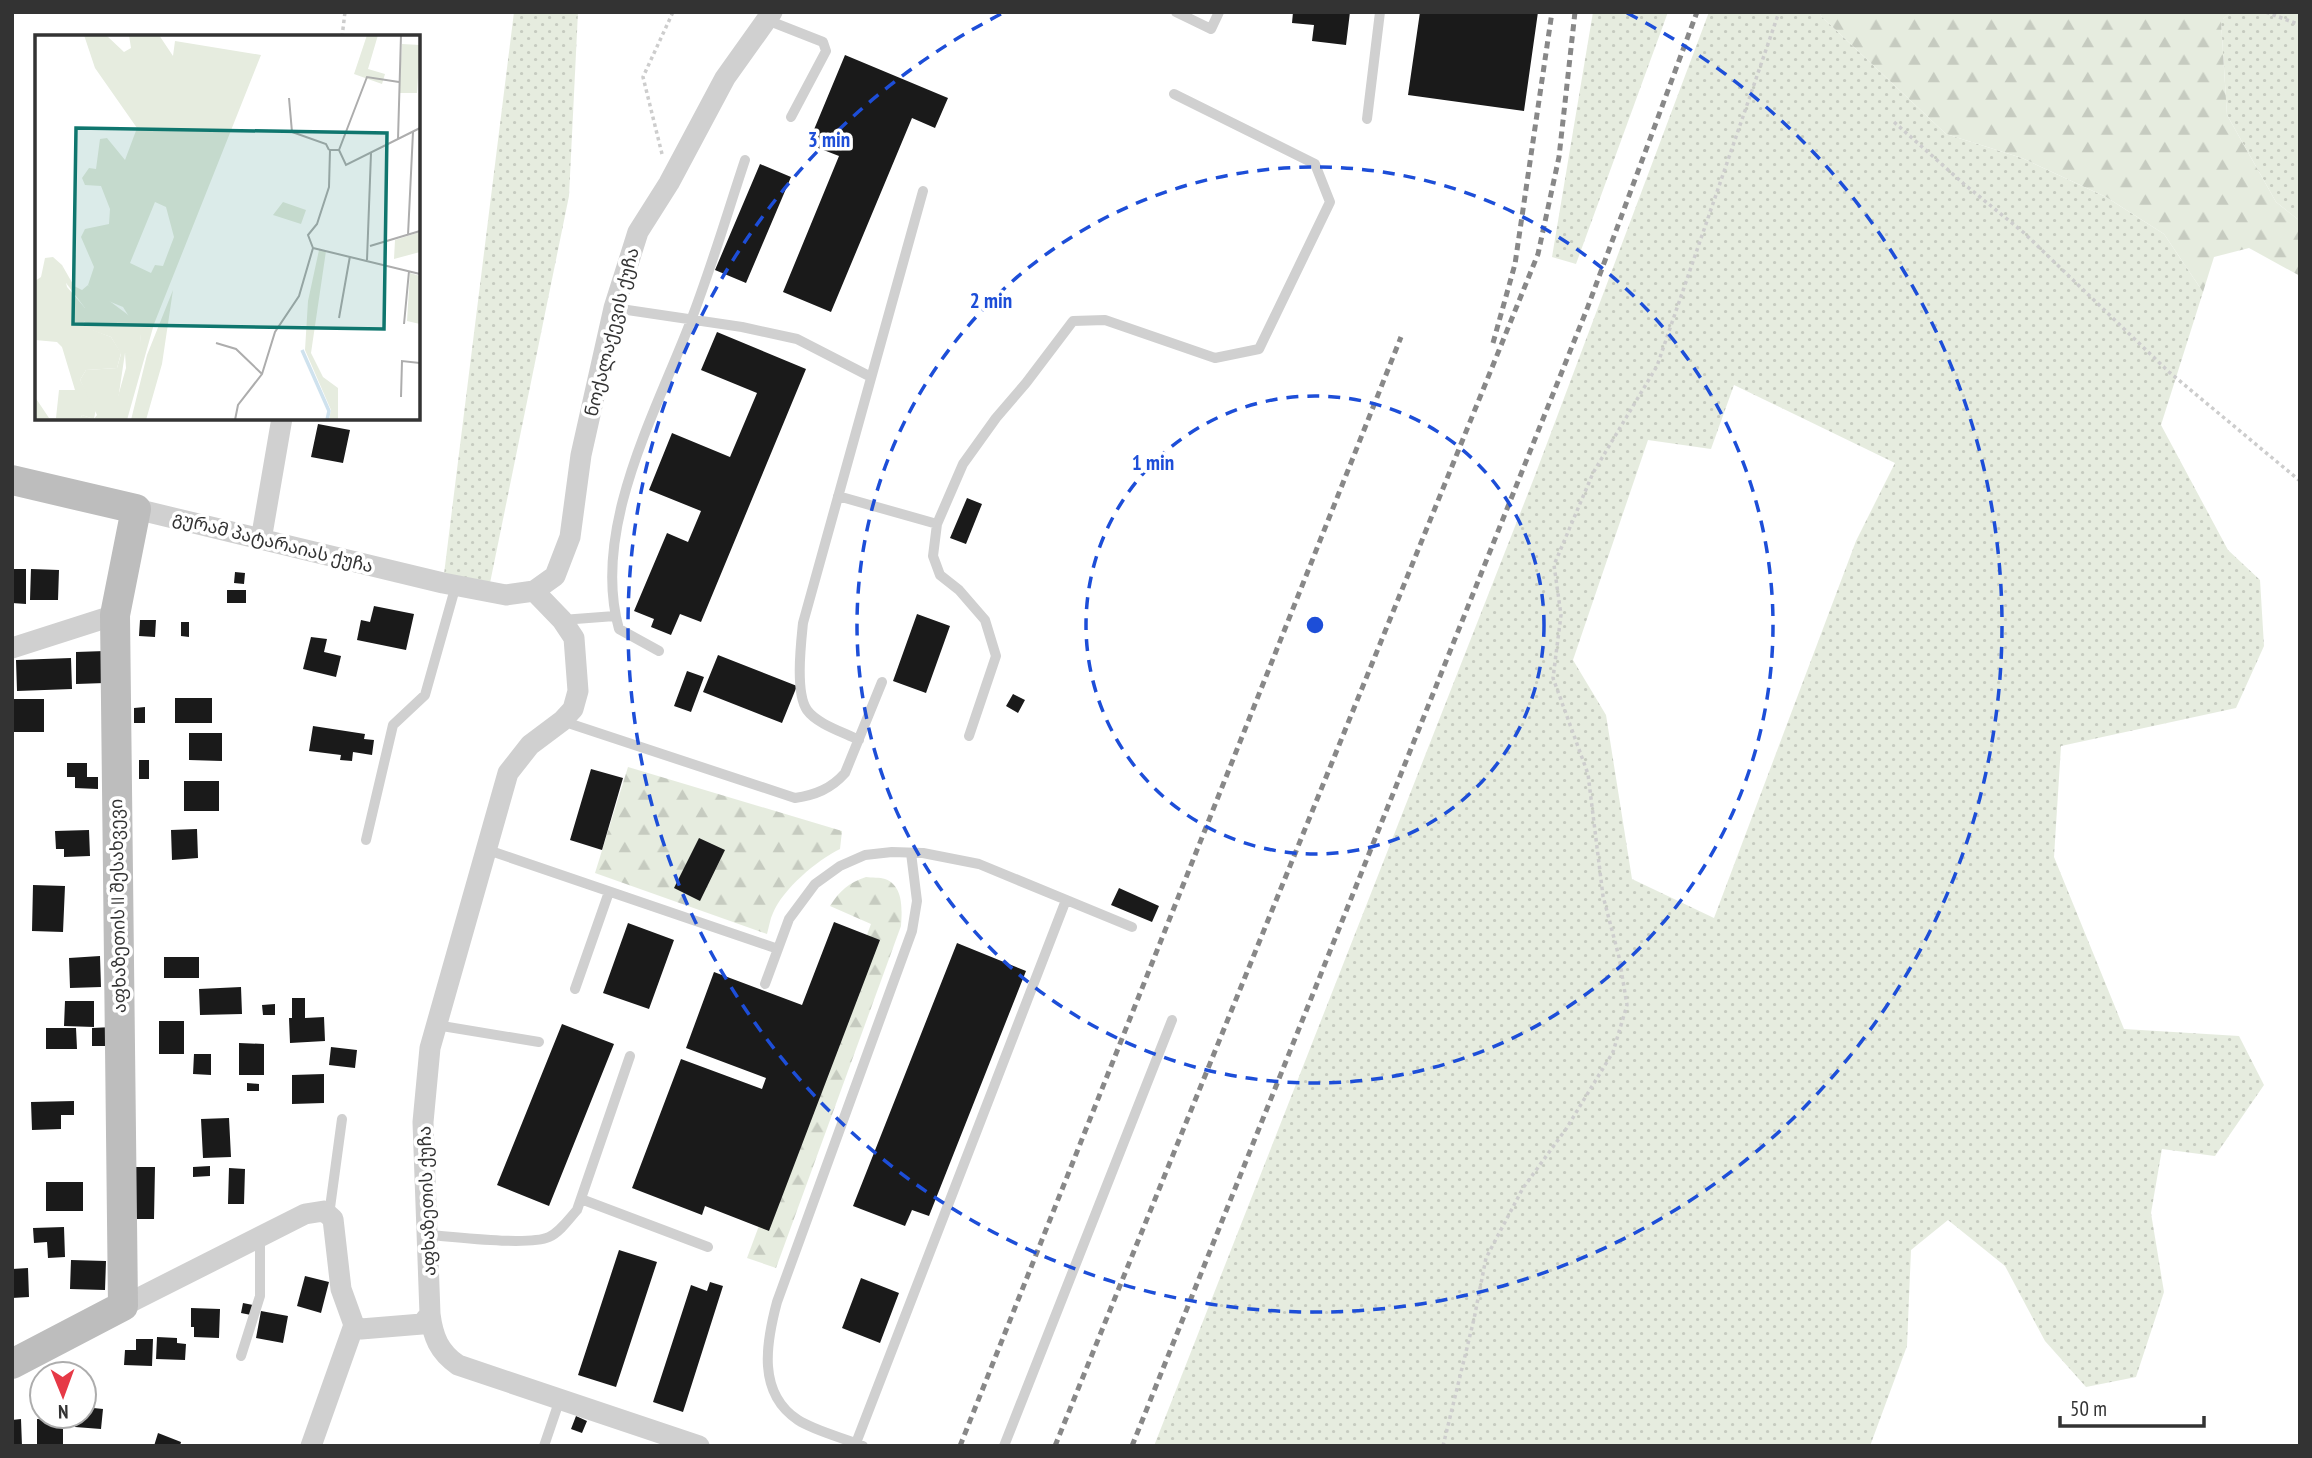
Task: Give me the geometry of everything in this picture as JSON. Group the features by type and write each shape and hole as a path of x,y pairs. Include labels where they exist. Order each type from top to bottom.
{"street":[{"name":"ნოქალაქევის ქუჩა","path":"534,591 555,576 570,537 581,455 614,309 638,232 669,183 725,78 770,16"},
{"path":"261,540 282,420"},
{"name":"გურამ პატარაიას ქუჩა","path":"12,480 456,585 506,595 534,591"},
{"name":"აფხაზეთის II შესახვევი","path":"122,1306 115,615 136,509"},
{"name":"აფხაზეთის ქუჩა","path":"534,591 562,620 574,638 578,691 573,709 562,721 530,745 508,773 430,1048 424,1122 432,1332 446,1356 458,1365 699,1446"},
{"path":"12,648 115,615"},
{"path":"12,1364 305,1214 324,1211 333,1219 341,1289 354,1325 360,1329 422,1324 430,1314"},
{"path":"311,1446 354,1325"}],"lane":[{"path":"1176,12 1211,29 1219,12"},
{"path":"1367,118 1380,12"},
{"path":"770,16 824,42 826,51 791,117"},
{"path":"969,736 996,656 985,620 959,590 940,575 933,556 937,524 963,464 1073,321 1105,320 1215,358 1259,349 1330,202 1315,164 1174,94"},
{"path":"659,651 619,629 612,605 612,564 626,484 691,320 745,160"},
{"path":"859,740 820,720 806,709 799,652 803,623 923,191"},
{"path":"614,309 742,327 797,339 871,377"},
{"path":"838,496 937,524"},
{"path":"366,840 393,725 425,695 456,585"},
{"path":"562,620 615,615"},
{"path":"562,721 795,798 813,795 836,783 845,773 882,682"},
{"path":"485,849 778,949"},
{"path":"911,853 917,901 912,930 777,1302 767,1337 772,1389 781,1405 799,1420 860,1444 1066,900"},
{"path":"765,984 789,919 815,884 840,866 865,855 911,853 979,864 1132,927"},
{"path":"575,989 609,892"},
{"path":"1004,1446 1172,1020"},
{"path":"436,1025 539,1042"},
{"path":"429,1235 526,1241 548,1237 562,1227 577,1210 630,1056"},
{"path":"328,1215 342,1119"},
{"path":"581,1199 708,1247"},
{"path":"241,1356 260,1296 260,1237"},
{"path":"544,1446 560,1399"}],"path":[{"path":"342,35 345,12"},
{"path":"669,183 643,77 673,12"},
{"path":"1443,1446 1486,1258 1523,1188 1566,1129 1613,1052 1628,1006 1603,896 1588,774 1553,678 1562,615 1554,565 1593,473 1657,366 1779,12"},
{"path":"2266,12 2300,24"},
{"path":"1894,122 1964,184 2024,232 2169,372 2300,481"}],"green space":[{"path":"514,12 578,12 569,196 490,583 444,574"},
{"path":"1593,12 1668,12 1576,264 1552,257"},
{"path":"1709,12 1820,12 1821,16 1946,134 2022,158 2106,197 2164,234 2203,292 2161,425 2228,550 2260,580 2264,646 2236,708 2061,746 2054,857 2124,1029 2239,1036 2264,1085 2215,1156 2162,1149 2151,1213 2164,1292 2136,1377 2086,1387 2045,1341 2005,1266 1948,1220 1911,1250 1907,1346 1870,1446 1154,1446 1534,478","holes":["1734,385 1895,463 1856,541 1714,918 1632,879 1606,715 1573,660 1648,440 1711,449"]},
{"path":"1820,12 2231,12 2221,21 2227,115 2276,202 2300,221 2300,276 2249,248 2214,257 2203,292 2164,234 2106,197 2022,158 1946,134 1821,16"},
{"path":"2231,12 2300,12 2300,221 2276,202 2227,115 2221,21"},
{"path":"628,767 842,831 840,849 811,868 784,894 772,915 767,934 595,873"},
{"path":"866,877 885,879 896,887 902,913 901,926 776,1268 747,1258 871,924 830,906 845,888"}],"building":[{"path":"1293,12 1350,12 1346,45 1312,41 1314,25 1292,23"},
{"path":"1420,12 1538,12 1524,111 1408,95"},
{"path":"845,55 948,98 935,128 912,118 831,312 783,292 839,156 808,144"},
{"path":"760,164 791,177 746,283 715,270"},
{"path":"717,332 806,369 701,622 680,614 671,635 651,627 654,619 634,611 667,533 688,542 701,511 649,490 672,433 730,457 757,393 701,370"},
{"path":"318,424 350,430 343,463 311,457"},
{"path":"967,498 982,504 966,544 950,538"},
{"path":"12,569 26,569 26,604 12,603"},
{"path":"31,569 59,570 58,600 30,600"},
{"path":"235,572 245,573 244,584 234,583"},
{"path":"227,590 246,590 246,603 227,603"},
{"path":"374,606 414,614 406,650 357,640 361,620 370,622"},
{"path":"917,614 950,626 926,693 893,681"},
{"path":"140,620 156,620 155,637 139,636"},
{"path":"181,622 189,622 189,637 181,636"},
{"path":"311,637 327,639 324,652 341,656 336,677 303,669"},
{"path":"105,651 105,683 76,684 76,652"},
{"path":"718,655 797,686 782,723 703,692"},
{"path":"71,658 72,689 17,691 16,660"},
{"path":"687,671 704,677 691,712 674,706"},
{"path":"1013,694 1025,700 1018,713 1006,706"},
{"path":"175,698 212,698 212,723 175,723"},
{"path":"12,699 44,699 44,732 12,732"},
{"path":"145,707 145,723 134,723 134,708"},
{"path":"313,726 365,734 364,739 374,740 372,755 353,752 352,761 340,760 341,755 309,751"},
{"path":"189,733 222,733 222,761 189,760"},
{"path":"139,760 149,760 149,779 139,779"},
{"path":"67,763 87,763 87,777 98,777 98,789 75,788 75,777 67,777"},
{"path":"591,769 623,778 602,850 570,840"},
{"path":"184,781 219,781 219,811 184,811"},
{"path":"197,829 198,858 172,860 171,830"},
{"path":"89,830 90,856 64,857 64,849 56,849 55,831"},
{"path":"699,838 725,850 700,901 674,888"},
{"path":"33,885 65,886 63,932 32,931"},
{"path":"1119,888 1159,906 1152,922 1111,905"},
{"path":"834,922 880,940 769,1231 705,1206 702,1215 632,1188 681,1059 762,1089 766,1078 686,1048 714,972 802,1005"},
{"path":"628,923 674,940 649,1009 603,993"},
{"path":"957,943 1026,971 929,1216 912,1210 905,1226 853,1206"},
{"path":"100,956 101,987 70,988 69,958"},
{"path":"164,957 199,957 199,978 164,978"},
{"path":"241,987 242,1014 200,1015 199,989"},
{"path":"292,998 305,998 305,1018 324,1017 325,1041 290,1043 289,1018 292,1018"},
{"path":"65,1001 94,1001 94,1027 64,1026"},
{"path":"275,1004 275,1015 263,1015 262,1005"},
{"path":"159,1021 184,1021 184,1054 159,1054"},
{"path":"562,1024 614,1044 549,1206 497,1185"},
{"path":"113,1027 113,1046 92,1046 92,1028"},
{"path":"46,1028 76,1028 77,1049 46,1049"},
{"path":"239,1043 264,1044 264,1075 239,1075"},
{"path":"331,1047 357,1050 355,1068 329,1065"},
{"path":"194,1054 211,1054 211,1075 193,1074"},
{"path":"324,1074 324,1103 292,1104 292,1075"},
{"path":"247,1083 259,1084 259,1091 247,1091"},
{"path":"74,1101 74,1115 61,1115 61,1129 32,1130 31,1102"},
{"path":"229,1118 231,1157 203,1158 201,1119"},
{"path":"210,1166 210,1176 193,1177 193,1167"},
{"path":"136,1167 155,1167 154,1219 136,1219"},
{"path":"229,1168 245,1169 244,1204 228,1204"},
{"path":"46,1182 83,1182 83,1211 46,1211"},
{"path":"64,1227 65,1257 48,1258 47,1242 34,1243 33,1228"},
{"path":"619,1250 657,1262 616,1387 578,1375"},
{"path":"71,1260 106,1261 105,1290 70,1289"},
{"path":"28,1268 29,1297 12,1298 12,1269"},
{"path":"305,1276 329,1282 321,1313 297,1306"},
{"path":"861,1278 899,1293 880,1343 842,1328"},
{"path":"710,1282 723,1286 683,1412 653,1402 691,1285 707,1291"},
{"path":"243,1303 253,1305 251,1315 241,1313"},
{"path":"191,1308 220,1309 219,1338 194,1337"},
{"path":"261,1311 288,1316 283,1343 256,1338"},
{"path":"157,1337 177,1338 177,1343 186,1344 185,1360 156,1359"},
{"path":"136,1339 153,1339 152,1366 124,1365 125,1350 136,1350"},
{"path":"98,1408 103,1409 101,1429 98,1429"},
{"path":"576,1416 587,1421 582,1433 571,1429"},
{"path":"21,1419 22,1446 12,1446 12,1420"},
{"path":"37,1430 63,1430 63,1446 37,1446"},
{"path":"158,1433 181,1442 180,1446 154,1446"}],"railway":[{"path":"1493,343 1515,264 1552,12"},
{"path":"1055,1446 1538,254 1559,157 1575,12"},
{"path":"1132,1446 1587,309 1697,12"},
{"path":"960,1446 1401,337"}]}
